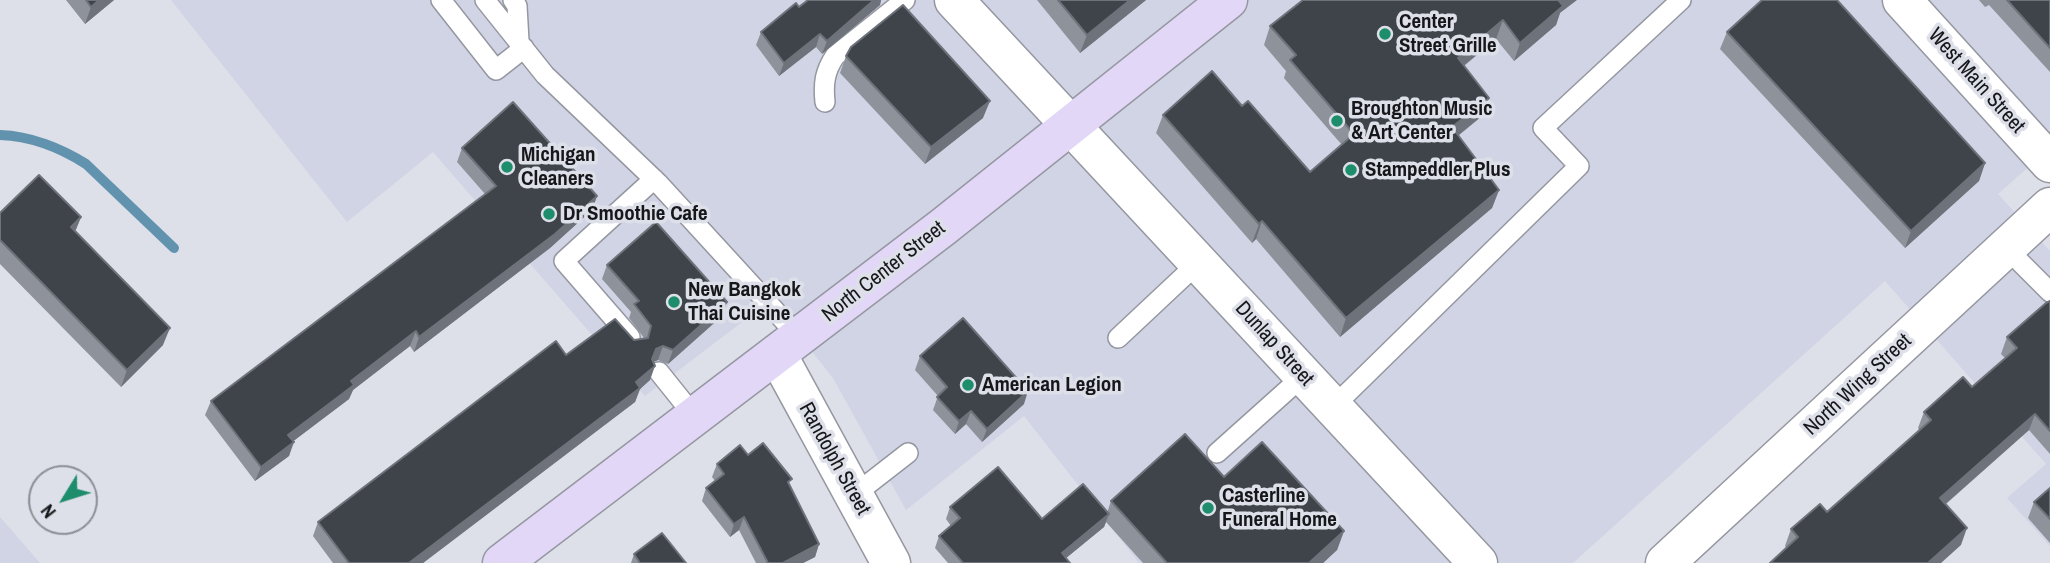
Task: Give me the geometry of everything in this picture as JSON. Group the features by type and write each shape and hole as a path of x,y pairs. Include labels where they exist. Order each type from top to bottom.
{"main road":[{"name":"North Center Street","path":"502,563 788,346 1228,0"}],"street":[{"name":"Dunlap Street","path":"954,0 1478,563"},
{"name":"West Main Street","path":"1902,0 2050,163"},
{"name":"North Wing Street","path":"1665,563 2050,207"},
{"name":"Randolph Street","path":"788,346 854,495 891,563"}],"lane":[{"path":"441,0 496,70 521,45"},
{"path":"485,0 545,75 654,179 788,346"},
{"path":"513,0 517,6 521,45"},
{"path":"825,102 823,86 827,68 835,56 905,0"},
{"path":"1332,408 1579,166 1543,128 1681,0"},
{"path":"634,342 564,261 654,179"},
{"path":"2006,248 2050,292"},
{"path":"1118,338 1198,262"},
{"path":"659,372 695,417"},
{"path":"1217,453 1303,376"},
{"path":"854,495 908,453"}],"shaded area":[{"path":"171,0 2050,0 2050,148 1998,194 2050,251 2050,546 2007,498 2046,464 1885,281 1573,563 1139,563 1024,416 906,510 833,378 771,300 645,396 433,152 347,222"},
{"path":"0,517 40,563 0,563"}],"building":[{"path":"86,0 99,0 91,7"},
{"path":"808,0 874,0 827,41 820,34 784,63 761,32 796,3 799,7"},
{"path":"1058,0 1130,0 1087,35"},
{"path":"1303,0 1561,0 1559,1 1563,6 1520,43 1503,20 1458,58 1489,98 1452,127 1499,190 1346,318 1262,221 1259,224 1163,115 1212,71 1242,106 1248,101 1310,172 1354,134 1290,60 1296,55 1270,26"},
{"path":"1762,0 1837,0 1985,163 1911,231 1727,32"},
{"path":"2007,0 2050,0 2050,48"},
{"path":"903,5 990,101 931,147 846,56 851,47"},
{"path":"513,102 597,196 555,234 419,337 416,331 351,381 354,385 288,435 294,442 261,467 211,401 496,186 462,148"},
{"path":"39,175 81,217 71,227 170,328 127,370 0,240 0,213"},
{"path":"656,222 727,302 673,350 663,346 656,349 652,359 655,366 636,382 640,388 409,563 349,563 318,522 556,341 566,355 615,319 634,340 648,338 651,326 634,304 639,301 607,265"},
{"path":"2050,301 2050,431 2035,414 1940,498 1967,528 1928,563 1770,563 1798,537 1791,529 1820,504 1827,512 1931,420 1924,412 1963,377 1972,387 2017,348 2007,337"},
{"name":"American Legion","path":"963,318 1028,391 987,429 971,411 959,421 937,397 947,387 920,356"},
{"name":"Casterline Funeral Home","path":"1185,434 1224,477 1262,442 1344,531 1309,563 1167,563 1111,501"},
{"path":"763,443 792,479 788,482 819,544 783,563 768,563 744,517 734,524 706,488 724,474 717,464 740,445 748,455"},
{"path":"998,467 1042,519 1083,484 1109,514 1062,553 1070,563 963,563 939,536 960,518 950,507"},
{"path":"2050,488 2050,519 2034,502"},
{"path":"662,533 686,563 640,563 634,554"}],"waterway":[{"path":"0,135 45,144 86,164 174,248"}],"place":[{"name":"Center Street Grille","path":"1385,34"},
{"name":"Broughton Music & Art Center","path":"1337,121"},
{"name":"Michigan Cleaners","path":"507,167"},
{"name":"Stampeddler Plus","path":"1351,170"},
{"name":"Dr Smoothie Cafe","path":"549,214"},
{"name":"New Bangkok Thai Cuisine","path":"674,302"},
{"name":"American Legion","path":"968,385"},
{"name":"Casterline Funeral Home","path":"1208,508"}]}
